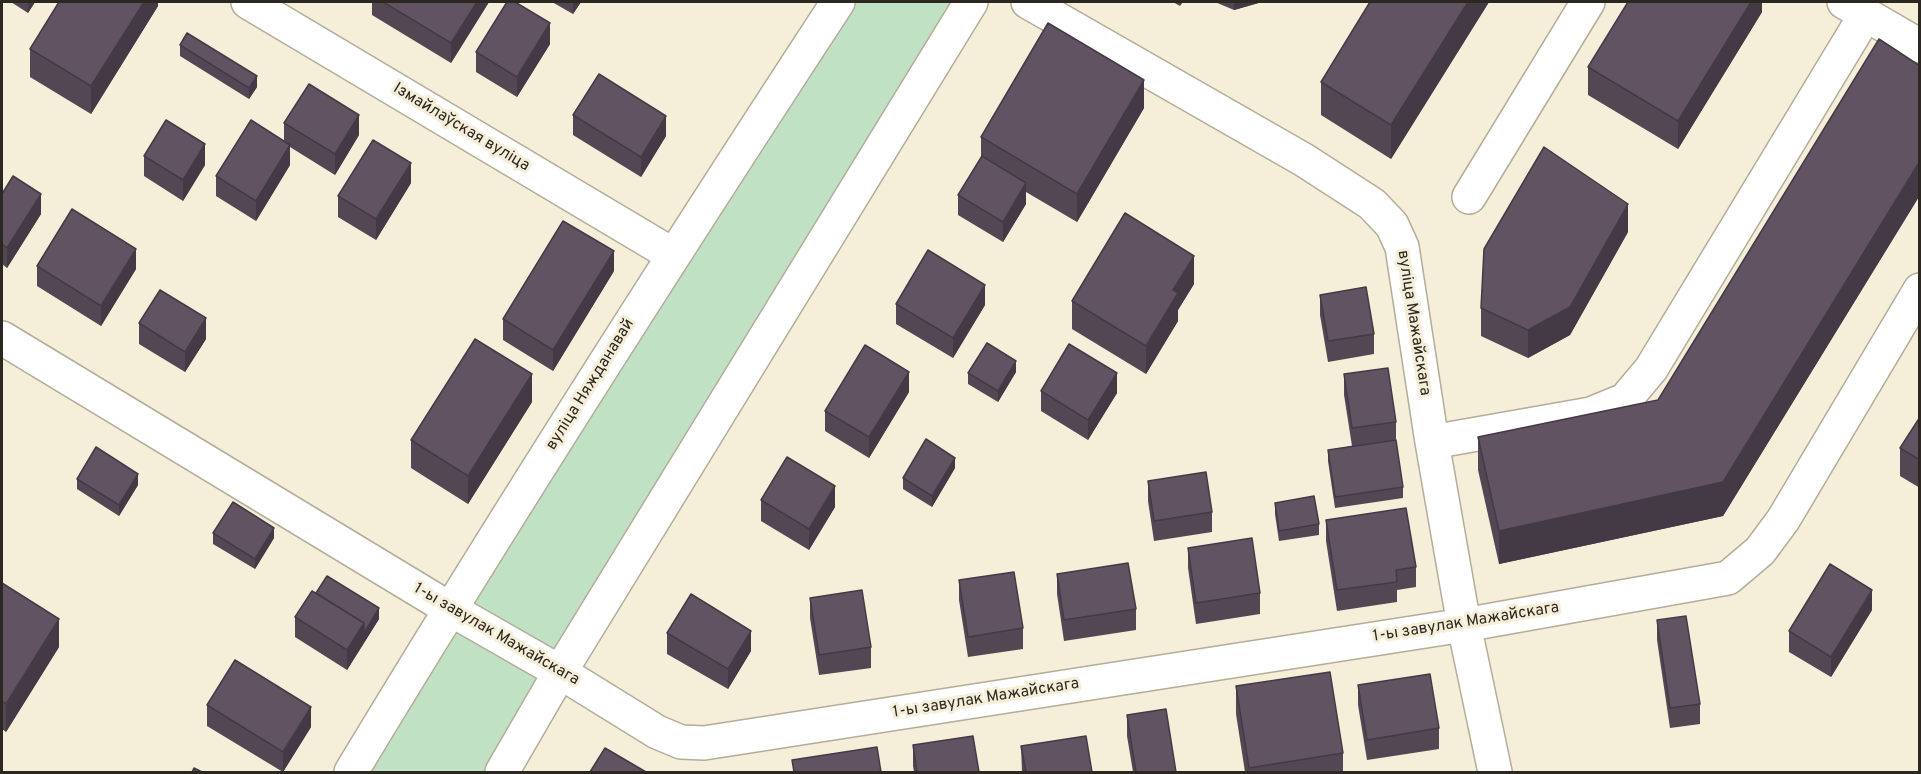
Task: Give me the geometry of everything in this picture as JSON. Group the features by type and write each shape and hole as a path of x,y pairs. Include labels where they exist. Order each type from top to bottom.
{"street":[{"name":"Ізмайлаўская вуліца","path":"248,2 673,255"},
{"name":"вуліца Няжданавай","path":"351,772 450,609 673,255 838,2"},
{"path":"502,772 560,672 971,2"},
{"name":"вуліца Мажайскага","path":"1028,2 1304,160 1372,204 1392,225 1402,248 1432,442 1464,625 1495,772"},
{"path":"1469,197 1588,2"},
{"path":"1432,442 1592,414 1625,400 1651,369 1855,8 1920,46"},
{"name":"1-ы завулак Мажайскага","path":"2,338 657,732 681,742 704,743 1464,625 1728,578 1760,551 1783,520 1920,290"}],"green space":[{"path":"838,2 971,2 502,772 351,772"}],"building":[{"path":"59,2 144,2 91,86 30,49"},
{"path":"383,2 477,2 451,43"},
{"path":"507,2 515,2 550,23 517,77 476,52"},
{"path":"1370,2 1468,2 1391,125 1321,82"},
{"path":"1628,2 1751,2 1678,121 1588,67"},
{"path":"1048,23 1144,80 1077,194 981,137"},
{"path":"187,33 257,76 249,88 180,45"},
{"path":"1879,39 1920,66 1920,161 1723,482 1499,531 1478,437 1658,400"},
{"path":"599,74 666,116 641,157 573,115"},
{"path":"309,84 359,115 335,154 284,123"},
{"path":"166,120 205,144 183,180 144,156"},
{"path":"251,120 290,145 256,201 216,176"},
{"path":"373,140 411,163 376,219 338,196"},
{"path":"1544,147 1628,204 1570,307 1528,330 1481,308 1484,249"},
{"path":"982,156 1026,183 1003,222 958,195"},
{"path":"13,176 41,194 7,248 2,244 2,194"},
{"path":"72,209 136,249 101,306 37,266"},
{"path":"1125,213 1194,256 1173,290 1178,293 1146,346 1072,301"},
{"path":"563,221 614,251 553,350 503,319"},
{"path":"928,250 985,285 953,338 896,304"},
{"path":"1366,287 1374,334 1328,341 1320,295"},
{"path":"160,290 206,318 185,352 139,323"},
{"path":"475,339 532,374 468,476 411,440"},
{"path":"987,343 1016,361 998,391 968,373"},
{"path":"1069,344 1117,373 1088,420 1041,391"},
{"path":"865,345 909,372 869,437 825,411"},
{"path":"1388,368 1396,422 1352,428 1344,374"},
{"path":"1920,417 1920,460 1900,448"},
{"path":"926,439 955,458 932,496 903,478"},
{"path":"1396,440 1403,487 1335,497 1328,450"},
{"path":"96,447 138,474 119,505 77,479"},
{"path":"787,457 835,486 809,529 761,500"},
{"path":"1206,472 1212,512 1154,521 1148,481"},
{"path":"1314,496 1319,524 1279,531 1275,503"},
{"path":"233,502 274,528 255,559 213,533"},
{"path":"1406,508 1416,567 1396,570 1397,582 1337,590 1326,520"},
{"path":"1252,538 1260,593 1196,603 1188,548"},
{"path":"1128,563 1136,609 1064,620 1057,574"},
{"path":"1830,564 1872,590 1831,657 1789,631"},
{"path":"1014,572 1023,628 968,637 959,580"},
{"path":"327,576 379,608 364,633 364,623 316,593"},
{"path":"2,583 59,619 6,704 2,701"},
{"path":"862,590 871,647 819,655 810,598"},
{"path":"312,591 364,623 347,650 295,617"},
{"path":"691,594 751,631 728,669 667,633"},
{"path":"1686,616 1700,704 1670,708 1657,620"},
{"path":"235,660 311,707 283,752 207,705"},
{"path":"1330,672 1343,753 1249,768 1236,686"},
{"path":"1430,674 1439,728 1367,740 1358,685"},
{"path":"1166,709 1176,772 1136,772 1127,715"},
{"path":"973,736 979,772 917,772 913,745"},
{"path":"1086,736 1092,772 1026,772 1021,746"},
{"path":"877,747 881,772 794,772 792,760"},
{"path":"605,748 646,772 590,772"}]}
